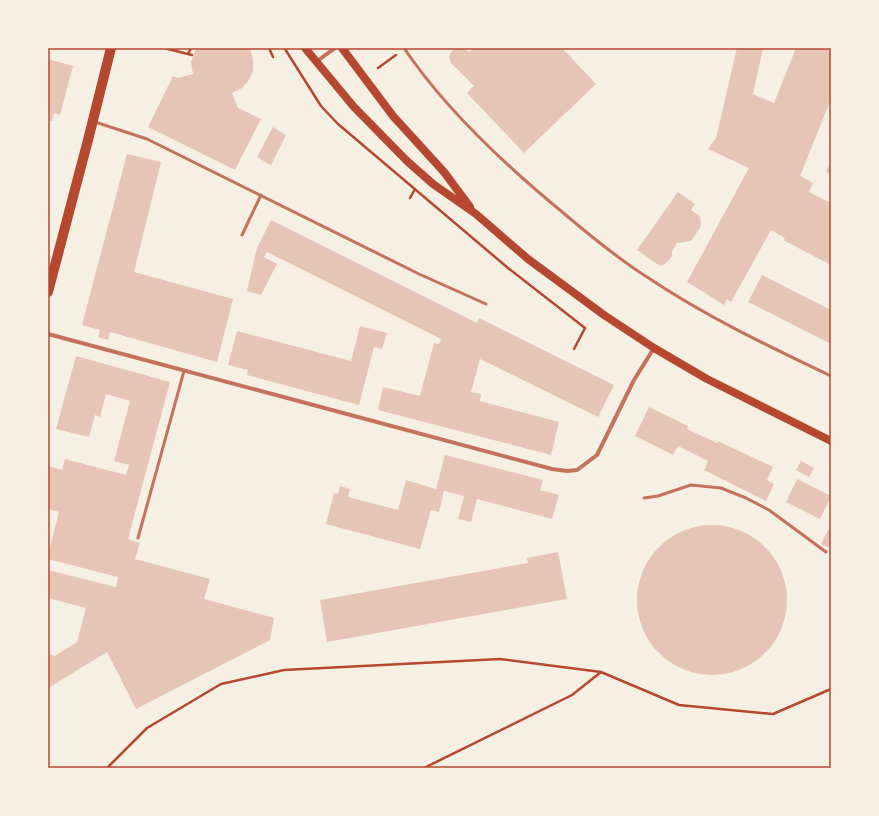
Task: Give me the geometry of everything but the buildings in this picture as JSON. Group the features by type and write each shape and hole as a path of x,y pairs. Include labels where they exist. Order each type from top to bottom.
{"main road":[{"path":"48,292 111,48"},
{"path":"305,48 354,107 407,161 433,184 476,214 528,259 604,315 654,348 707,379 831,441"},
{"path":"342,48 393,116 444,172 476,214"}],"street":[{"path":"316,62 335,48"},
{"path":"48,334 552,469 567,470 577,470 597,455 634,380 654,348"}],"lane":[{"path":"404,48 425,77 499,157 534,189 588,234 646,277 700,310 831,376"},
{"path":"93,121 147,139 419,274 486,304"},
{"path":"242,236 261,195"},
{"path":"138,538 184,371"},
{"path":"644,498 658,496 691,485 721,488 746,498 769,510 826,552"}],"path":[{"path":"164,48 192,55"},
{"path":"188,54 191,48"},
{"path":"268,48 273,57"},
{"path":"378,68 404,48"},
{"path":"285,50 321,106 338,124 508,268 584,328 574,349"},
{"path":"410,198 415,189"},
{"path":"107,768 147,728 221,684 284,670 500,659 601,672 679,705 773,714 831,689"},
{"path":"424,768 572,695 601,672"}]}
